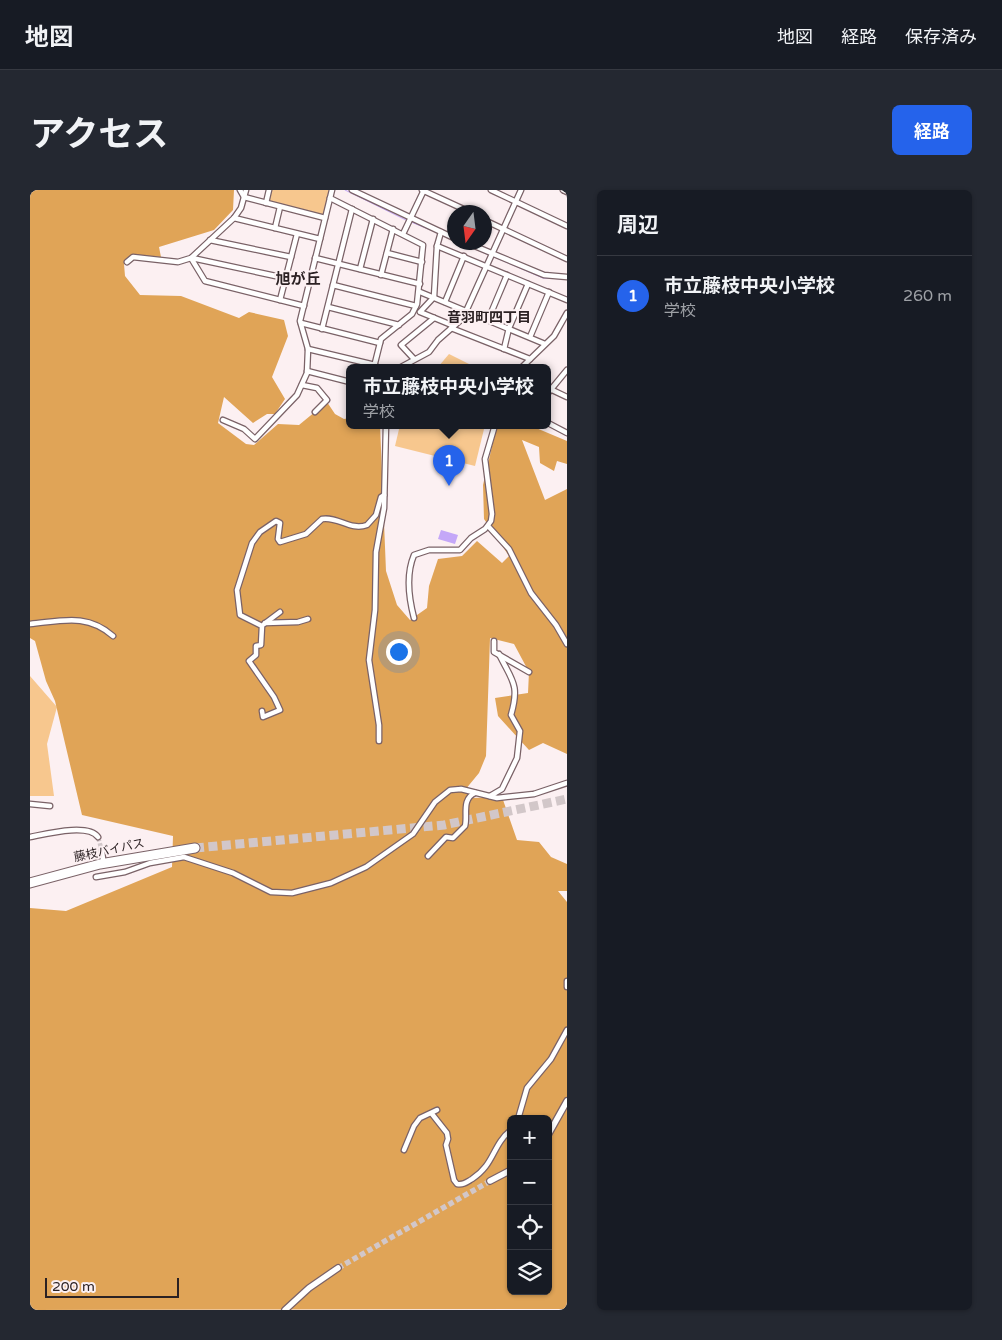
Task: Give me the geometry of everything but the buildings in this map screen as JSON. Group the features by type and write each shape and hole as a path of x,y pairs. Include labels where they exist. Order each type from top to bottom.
{"highway":[{"name":"藤枝バイパス","path":"30,883 100,864 195,848"}],"street":[{"path":"240,190 244,197 325,218"},
{"path":"127,262 133,257 178,262 191,258 234,218 241,208 246,190"},
{"path":"266,203 269,190"},
{"path":"223,420 244,429 255,439 296,395 302,385 307,371 308,348 301,324 332,190"},
{"path":"352,190 447,235"},
{"path":"403,234 424,190 455,205"},
{"path":"491,190 567,226"},
{"path":"406,364 429,352 438,340 463,318 521,190"},
{"path":"563,190 567,192"},
{"path":"330,198 423,245 420,292 416,306 412,314 381,340 375,364"},
{"path":"275,228 280,207"},
{"path":"322,329 352,209"},
{"path":"234,218 320,239"},
{"path":"360,269 373,219"},
{"path":"492,223 567,259"},
{"path":"381,275 393,229"},
{"path":"441,232 437,246 434,298 420,312 530,359"},
{"path":"280,300 297,234"},
{"path":"210,240 291,257"},
{"path":"437,246 567,300"},
{"path":"484,250 544,275 567,277"},
{"path":"387,253 422,262"},
{"path":"445,302 464,256"},
{"path":"191,258 285,278"},
{"path":"191,258 205,281 304,306"},
{"path":"315,258 420,284"},
{"path":"488,320 507,274"},
{"path":"504,349 509,328 528,284"},
{"path":"333,285 416,306"},
{"path":"420,292 545,344"},
{"path":"530,337 549,292"},
{"path":"328,307 399,325"},
{"path":"525,364 561,328 567,313"},
{"path":"414,359 401,345 434,318"},
{"path":"301,324 380,343"},
{"path":"561,328 567,331"},
{"path":"308,348 367,364"},
{"path":"551,389 567,370"},
{"path":"307,371 346,381"},
{"path":"302,385 317,388 327,400 315,412"},
{"path":"551,392 567,397"},
{"path":"551,425 567,433"},
{"path":"379,741 379,725 369,660 375,610 376,552 383,516 386,429"},
{"path":"414,618 410,604 409,574 414,555 429,550 460,550 471,538 488,526 492,514 485,459 494,429"},
{"path":"308,619 298,622 263,625 240,614 237,590 252,543 260,532 276,521 279,521 278,539 280,542 306,534 322,519 333,519 350,526 361,527 372,521 376,515 381,497 384,495"},
{"path":"488,526 509,549 531,592 556,625 567,644"},
{"path":"262,711 263,718 280,710 274,697 249,661 256,655 256,646 261,645 263,625 280,612"},
{"path":"30,624 86,620 102,626 113,636"},
{"path":"494,641 494,652 529,672"},
{"path":"489,797 502,789 513,770 521,738 519,727 511,715 516,698 514,685 499,654"},
{"path":"96,877 106,872 125,872 150,862 184,857 233,873 271,892 292,893 332,883 366,867 413,834 435,802 450,790 461,789 489,797 534,794 567,783"},
{"path":"428,856 446,837 453,838 465,826 468,801 470,795 475,793"},
{"path":"30,804 50,806"},
{"path":"30,837 82,829 91,831 98,837"},
{"path":"102,852 103,859"},
{"path":"567,981 567,987"},
{"path":"519,1115 527,1088 551,1059 567,1030"},
{"path":"552,1128 567,1101"},
{"path":"404,1150 414,1126 420,1118 437,1110"},
{"path":"432,1114 447,1133 446,1145 454,1180 458,1184 462,1185 484,1172 503,1137 507,1134"},
{"path":"490,1181 507,1172"},
{"path":"285,1310 309,1288 338,1268"}],"shaded area":[{"path":"30,190 234,190 233,210 214,230 159,247 161,257 133,255 124,264 125,276 140,295 181,296 239,318 249,312 284,320 288,336 272,377 285,399 275,414 267,414 253,423 224,397 218,423 246,444 254,445 278,424 299,425 327,402 335,414 346,419 346,429 380,429 386,571 397,605 410,620 427,608 429,586 438,559 462,556 477,541 502,563 509,556 484,519 483,485 496,429 538,429 567,441 567,464 557,461 554,471 540,463 539,447 522,440 545,500 567,489 567,754 543,743 529,750 498,716 495,698 528,693 529,672 514,644 490,638 486,756 479,773 465,790 471,798 502,797 517,840 539,842 551,857 567,864 567,891 558,891 567,902 567,1309 30,1310 30,908 66,911 172,867 173,836 82,815 55,701 46,681 35,641 30,638"},
{"path":"271,190 329,190 323,215 268,202"},
{"path":"449,354 469,364 441,364"},
{"path":"399,429 484,429 475,466 395,446"},
{"path":"441,530 458,535 455,544 438,539"},
{"path":"30,676 57,707 47,744 54,796 30,796"}],"waterway":[{"path":"345,190 408,221"},
{"path":"411,222 438,233"},
{"path":"478,250 489,255"},
{"path":"492,256 543,278 567,279"}],"tunnel":[{"path":"195,848 444,825 567,799"},
{"path":"98,837 102,851"},
{"path":"338,1268 490,1181"}],"place":[{"name":"市立藤枝中央小学校","path":"449,486"}],"district":[{"name":"旭が丘","path":"298,279"},
{"name":"音羽町四丁目","path":"489,317"}]}
